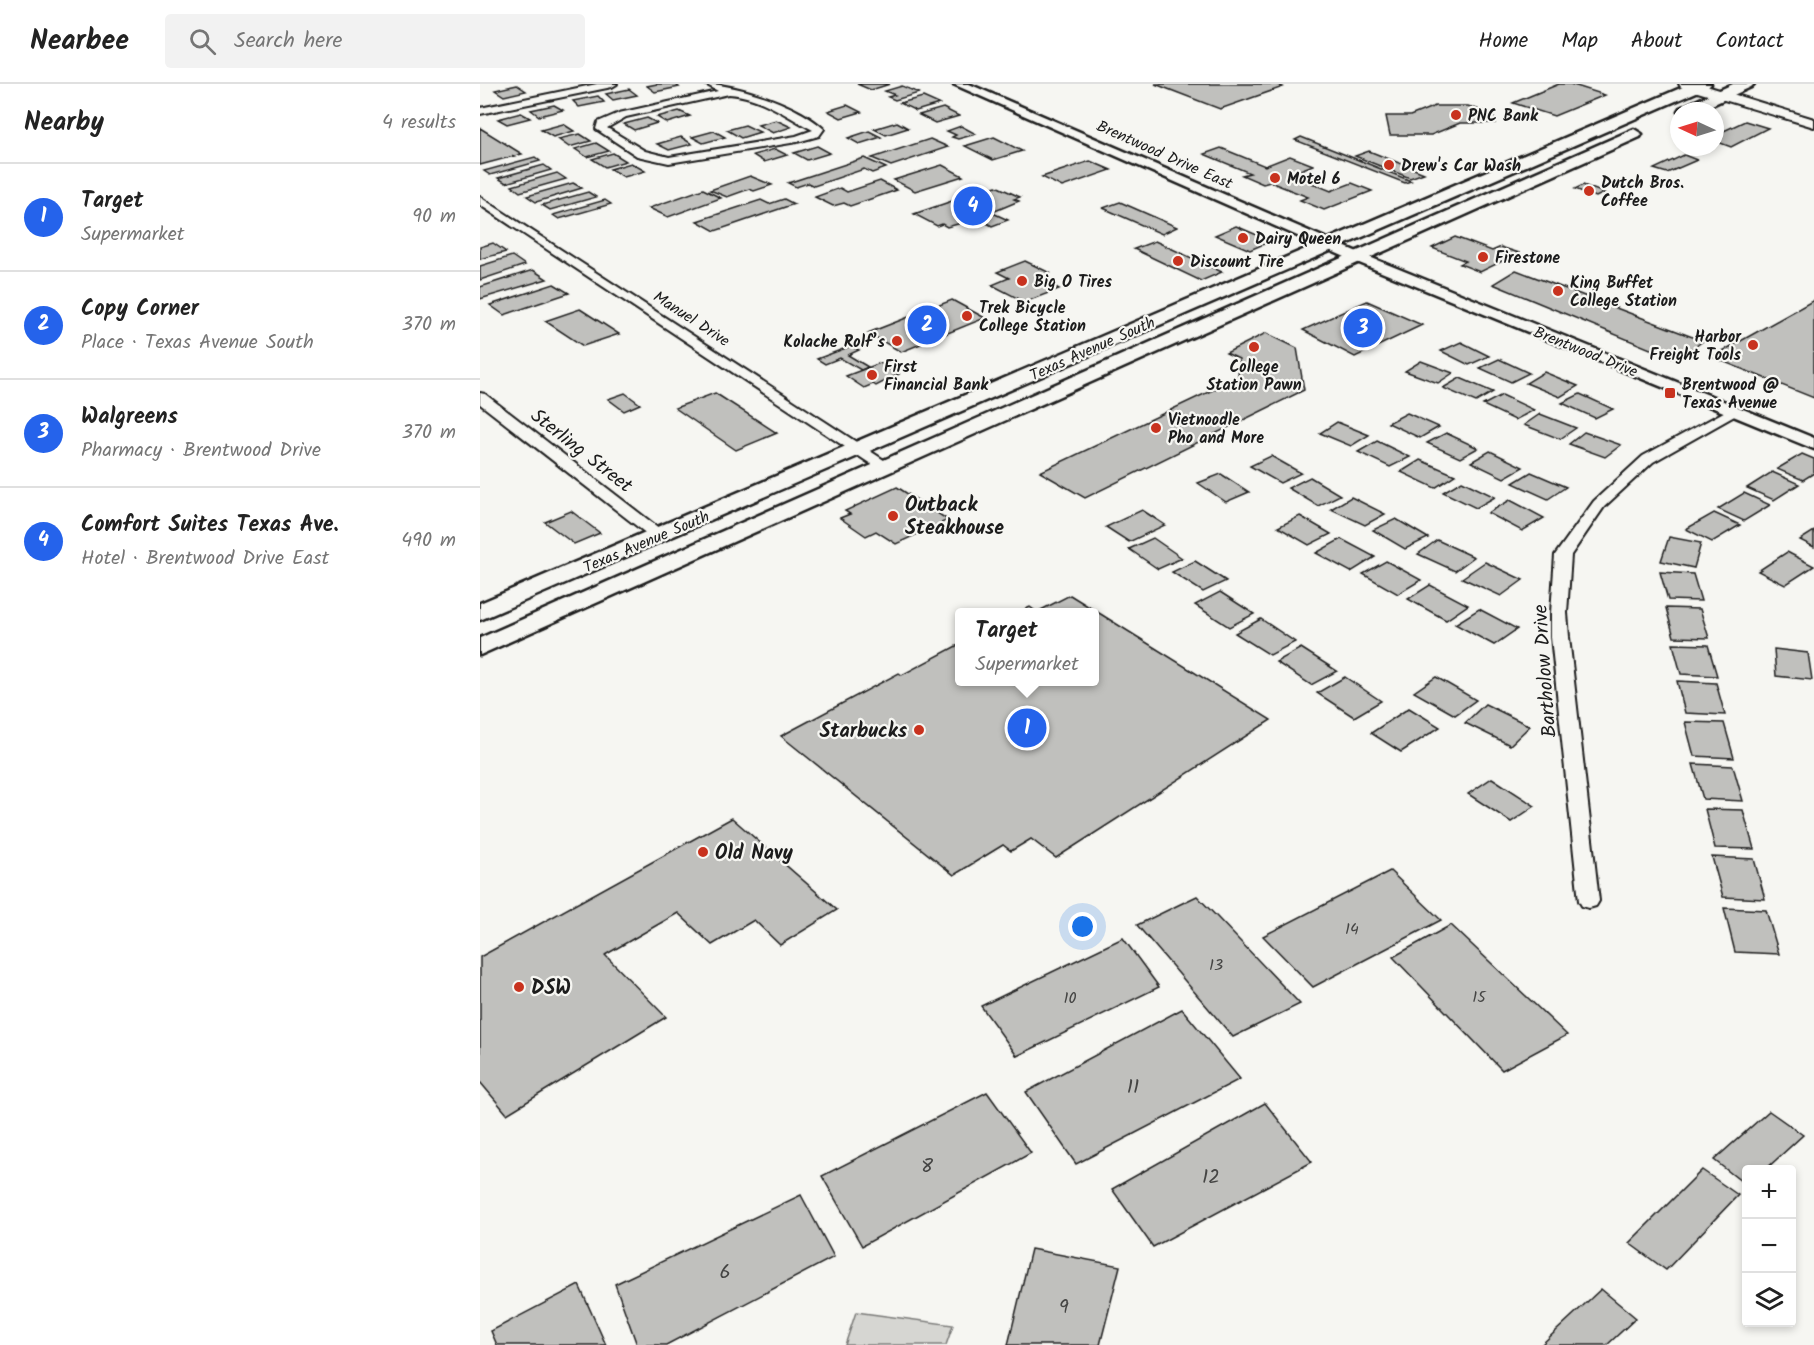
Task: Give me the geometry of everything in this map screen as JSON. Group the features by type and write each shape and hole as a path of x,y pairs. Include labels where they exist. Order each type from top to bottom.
{"main road":[{"path":"1706,102 1746,84"},
{"name":"Texas Avenue South","path":"480,612 1331,246 1698,85"},
{"path":"1698,85 1814,115"},
{"path":"1726,93 1814,123"},
{"name":"Texas Avenue South","path":"480,646 1648,128"}],"street":[{"path":"480,111 612,84"},
{"path":"710,84 725,93 745,93 819,129 815,134 797,139 669,160 653,159 638,154 601,129 602,124 609,119 725,93"},
{"name":"Brentwood Drive East","path":"959,84 1357,257"},
{"name":"Manuel Drive","path":"480,200 885,467"},
{"name":"Brentwood Drive","path":"1357,257 1814,444"},
{"name":"Sterling Street","path":"480,397 658,536"},
{"name":"Bartholow Drive","path":"1590,901 1567,717 1558,614 1563,555 1599,504 1648,459 1733,411"}],"shaded area":[{"path":"856,1312 953,1325 946,1345 845,1345"}],"building":[{"path":"675,84 679,87 655,92 647,86"},
{"path":"857,84 890,84 871,90"},
{"path":"1155,84 1276,84 1283,87 1220,109"},
{"path":"1559,84 1570,84 1605,95 1554,116 1513,103"},
{"path":"517,85 526,91 504,96 495,90"},
{"path":"902,86 919,93 895,100 888,97 895,95 885,91"},
{"path":"629,89 637,95 613,100 606,94"},
{"path":"598,96 604,102 579,107 573,101"},
{"path":"923,97 939,104 916,111 900,103"},
{"path":"554,105 563,110 539,116 531,110"},
{"path":"847,105 861,112 841,118 828,111"},
{"path":"1435,106 1468,106 1492,114 1496,123 1460,123 1431,135 1390,135 1386,116 1410,116"},
{"path":"943,108 959,116 935,123 919,115"},
{"path":"679,111 690,116 667,123 657,117"},
{"path":"521,113 530,118 507,124 498,119"},
{"path":"647,118 657,123 634,130 624,124"},
{"path":"776,120 791,127 773,133 758,125"},
{"path":"1745,121 1768,128 1731,147 1724,144 1724,131"},
{"path":"897,122 908,128 886,135 874,129"},
{"path":"563,124 574,131 553,137 541,130"},
{"path":"745,125 760,132 741,138 727,130"},
{"path":"961,126 976,134 958,139 952,137 956,135 947,131"},
{"path":"480,128 522,154 480,165"},
{"path":"714,131 725,137 703,143 692,137"},
{"path":"869,131 881,137 859,144 848,138"},
{"path":"580,134 591,141 569,147 558,139"},
{"path":"681,137 692,144 669,150 657,144"},
{"path":"994,137 1022,151 993,160 965,146"},
{"path":"1301,137 1411,181 1405,183 1295,140"},
{"path":"930,139 948,147 891,166 872,158"},
{"path":"596,143 609,151 587,157 575,149"},
{"path":"817,146 830,153 807,160 794,153"},
{"name":"Motel 6","path":"1221,148 1265,166 1290,156 1313,165 1290,174 1331,191 1352,183 1372,191 1324,210 1300,200 1308,197 1270,182 1263,184 1242,175 1250,173 1204,154"},
{"path":"775,149 787,155 764,162 753,155"},
{"name":"Drew's Car Wash","path":"1369,151 1424,173 1410,178 1355,156"},
{"path":"613,153 626,161 605,167 592,159"},
{"path":"1682,156 1697,160 1667,173 1654,169"},
{"path":"535,157 540,161 490,175 484,171"},
{"path":"864,158 886,168 872,173 864,169 814,186 808,183 796,187 788,183"},
{"path":"1090,161 1111,170 1062,187 1042,177"},
{"path":"631,163 645,171 624,177 610,169"},
{"path":"544,165 551,170 506,183 498,178"},
{"path":"942,165 963,176 915,191 894,180"},
{"path":"557,173 566,179 520,192 512,186"},
{"path":"750,176 772,185 754,191 749,189 727,197 710,190"},
{"path":"880,181 897,190 850,206 844,203 833,206 815,197 840,188 847,192"},
{"path":"573,183 582,188 536,202 527,196"},
{"name":"Dutch Bros. Coffee","path":"1583,185 1604,193 1596,197 1575,189"},
{"path":"996,186 1020,197 1014,199 1019,201 976,219 947,227 942,224 937,226 914,214"},
{"path":"703,189 721,198 668,217 649,208"},
{"path":"588,192 596,197 550,210 542,205"},
{"path":"784,199 794,204 715,231 697,221 761,200 769,204"},
{"path":"605,200 611,204 559,219 553,215"},
{"path":"1120,202 1177,227 1162,234 1103,208"},
{"path":"995,214 1008,220 992,226 979,219"},
{"name":"Dairy Queen","path":"1236,226 1271,241 1250,250 1215,235"},
{"name":"Firestone","path":"1455,237 1492,251 1501,247 1519,253 1480,272 1460,264 1466,261 1432,248"},
{"name":"Discount Tire","path":"1155,241 1222,272 1201,281 1134,249"},
{"path":"493,243 506,252 480,259 480,247"},
{"path":"512,256 525,265 480,280 480,266"},
{"name":"Big O Tires","path":"1025,261 1050,273 1038,278 1059,289 1025,302 992,285 1009,278 997,272"},
{"path":"533,270 547,279 480,299 480,287"},
{"path":"1516,270 1703,341 1677,360 1493,284"},
{"path":"554,284 569,293 504,315 490,305"},
{"path":"952,300 985,318 901,352 868,333"},
{"path":"1814,300 1814,398 1712,357"},
{"path":"1367,301 1422,325 1355,357 1303,330"},
{"path":"580,309 619,334 583,346 545,321"},
{"path":"1266,333 1297,348 1304,390 1085,498 1040,472 1238,378 1239,359 1226,353"},
{"path":"1461,342 1489,356 1469,365 1441,351"},
{"path":"851,346 859,350 848,355 868,367 861,370 840,358 825,364 817,359"},
{"path":"1499,359 1529,373 1511,382 1480,368"},
{"path":"1421,361 1453,373 1438,383 1405,371"},
{"name":"First Financial Bank","path":"880,363 899,374 876,386 873,384 864,388 846,376"},
{"path":"1544,372 1578,386 1560,397 1526,383"},
{"path":"1460,378 1493,392 1476,402 1443,388"},
{"path":"625,393 640,404 624,411 608,399"},
{"path":"715,393 777,433 736,450 675,408"},
{"path":"1580,394 1613,409 1595,418 1562,403"},
{"path":"1502,395 1534,410 1515,420 1483,405"},
{"path":"1407,413 1439,427 1420,438 1388,423"},
{"path":"1540,414 1576,428 1560,439 1524,425"},
{"path":"1337,422 1369,435 1351,446 1320,433"},
{"path":"1584,432 1621,445 1605,457 1569,444"},
{"path":"1446,433 1478,448 1460,458 1427,443"},
{"path":"1377,441 1410,457 1390,467 1358,452"},
{"path":"1490,451 1523,467 1504,478 1471,462"},
{"path":"1802,454 1814,459 1814,473 1803,480 1777,469"},
{"path":"1271,456 1301,473 1280,483 1250,466"},
{"path":"1420,460 1455,475 1435,488 1401,472"},
{"path":"1531,472 1566,487 1548,499 1513,483"},
{"path":"1772,472 1799,484 1774,500 1747,488"},
{"path":"1221,474 1249,492 1226,502 1198,483"},
{"path":"1310,477 1340,495 1318,506 1288,488"},
{"path":"1462,481 1495,497 1476,508 1443,492"},
{"name":"Outback Steakhouse","path":"897,487 948,520 896,544 876,531 866,536 840,518 850,514 845,511"},
{"path":"1744,493 1770,505 1744,521 1718,509"},
{"path":"1351,497 1385,514 1365,525 1331,509"},
{"path":"1510,500 1544,518 1522,531 1488,513"},
{"path":"1142,510 1165,525 1129,542 1106,527"},
{"path":"571,511 600,533 574,544 545,522"},
{"path":"1714,513 1740,525 1712,542 1686,529"},
{"path":"1300,516 1331,534 1309,545 1278,527"},
{"path":"1396,519 1428,538 1405,549 1373,530"},
{"path":"1814,531 1814,547 1800,540"},
{"path":"1669,537 1701,543 1694,568 1661,561"},
{"path":"1153,538 1182,558 1158,569 1129,549"},
{"path":"1341,539 1375,557 1351,572 1316,553"},
{"path":"1437,540 1474,557 1455,571 1418,554"},
{"path":"1787,552 1814,566 1785,585 1758,571"},
{"path":"1195,561 1226,581 1203,592 1172,572"},
{"path":"1386,561 1421,580 1398,594 1363,574"},
{"path":"1485,562 1523,580 1501,596 1462,578"},
{"path":"1660,572 1693,574 1701,601 1668,600"},
{"path":"1430,585 1468,605 1446,620 1408,599"},
{"path":"1220,592 1254,614 1229,627 1195,605"},
{"path":"1070,595 1091,608 1045,608"},
{"path":"1666,608 1700,609 1709,638 1674,637"},
{"path":"1479,609 1517,629 1494,645 1455,624"},
{"path":"1099,613 1271,720 1056,858 1031,839 1011,851 1003,845 954,875 781,736 899,673 902,675 955,647 955,686 1099,686"},
{"path":"1261,619 1295,642 1270,655 1235,633"},
{"path":"1673,644 1708,645 1717,676 1681,674"},
{"path":"1301,648 1337,671 1311,685 1276,662"},
{"path":"1774,649 1808,653 1812,680 1776,676"},
{"path":"1345,677 1381,701 1354,717 1317,693"},
{"path":"1436,677 1476,700 1455,715 1414,692"},
{"path":"1677,681 1716,683 1725,715 1685,713"},
{"path":"1485,704 1530,726 1510,745 1465,723"},
{"path":"1409,708 1440,727 1401,752 1371,733"},
{"path":"1685,722 1724,723 1734,758 1694,756"},
{"path":"1693,764 1733,766 1743,801 1703,799"},
{"path":"1492,778 1535,806 1511,822 1468,794"},
{"path":"1705,809 1743,810 1754,849 1715,848"},
{"path":"732,818 837,910 780,945 754,920 712,945 678,913 605,955 666,1017 507,1114 480,1082 480,957"},
{"path":"1712,857 1754,859 1765,899 1723,897"},
{"path":"1390,871 1441,920 1313,987 1263,936"},
{"path":"1197,896 1300,1004 1233,1037 1137,925"},
{"path":"1724,908 1766,910 1779,954 1735,952"},
{"path":"1451,925 1567,1035 1502,1070 1393,957"},
{"path":"1123,938 1159,987 1017,1056 981,1006"},
{"path":"1182,1009 1240,1079 1076,1164 1026,1092"},
{"path":"987,1092 1031,1153 862,1246 822,1176"},
{"path":"1265,1103 1312,1162 1153,1247 1112,1189"},
{"path":"1769,1111 1803,1135 1770,1165 1742,1165 1742,1182 1714,1160"},
{"path":"1702,1170 1738,1195 1666,1270 1629,1243"},
{"path":"801,1195 834,1257 666,1345 637,1345 615,1284"},
{"path":"1031,1249 1120,1266 1100,1345 1008,1345"},
{"path":"579,1285 606,1345 497,1345 491,1331"},
{"path":"1601,1289 1636,1318 1607,1345 1541,1345"}],"place":[{"name":"PNC Bank","path":"1456,115"},
{"name":"Drew's Car Wash","path":"1389,165"},
{"name":"Motel 6","path":"1275,178"},
{"name":"Dutch Bros. Coffee","path":"1589,191"},
{"name":"Comfort Suites Texas Ave.","path":"973,206"},
{"name":"Dairy Queen","path":"1243,238"},
{"name":"Firestone","path":"1483,257"},
{"name":"Discount Tire","path":"1178,261"},
{"name":"Big O Tires","path":"1022,281"},
{"name":"King Buffet College Station","path":"1558,291"},
{"name":"Trek Bicycle College Station","path":"967,316"},
{"name":"Copy Corner","path":"927,325"},
{"name":"Walgreens","path":"1363,328"},
{"name":"Kolache Rolf’s","path":"897,341"},
{"name":"Harbor Freight Tools","path":"1753,345"},
{"name":"College Station Pawn","path":"1254,347"},
{"name":"First Financial Bank","path":"872,375"},
{"name":"Brentwood @ Texas Avenue","path":"1670,393"},
{"name":"Vietnoodle Pho and More","path":"1156,428"},
{"name":"Outback Steakhouse","path":"893,516"},
{"name":"Target","path":"1027,728"},
{"name":"Starbucks","path":"919,730"},
{"name":"Old Navy","path":"703,852"},
{"name":"DSW","path":"519,987"}]}
